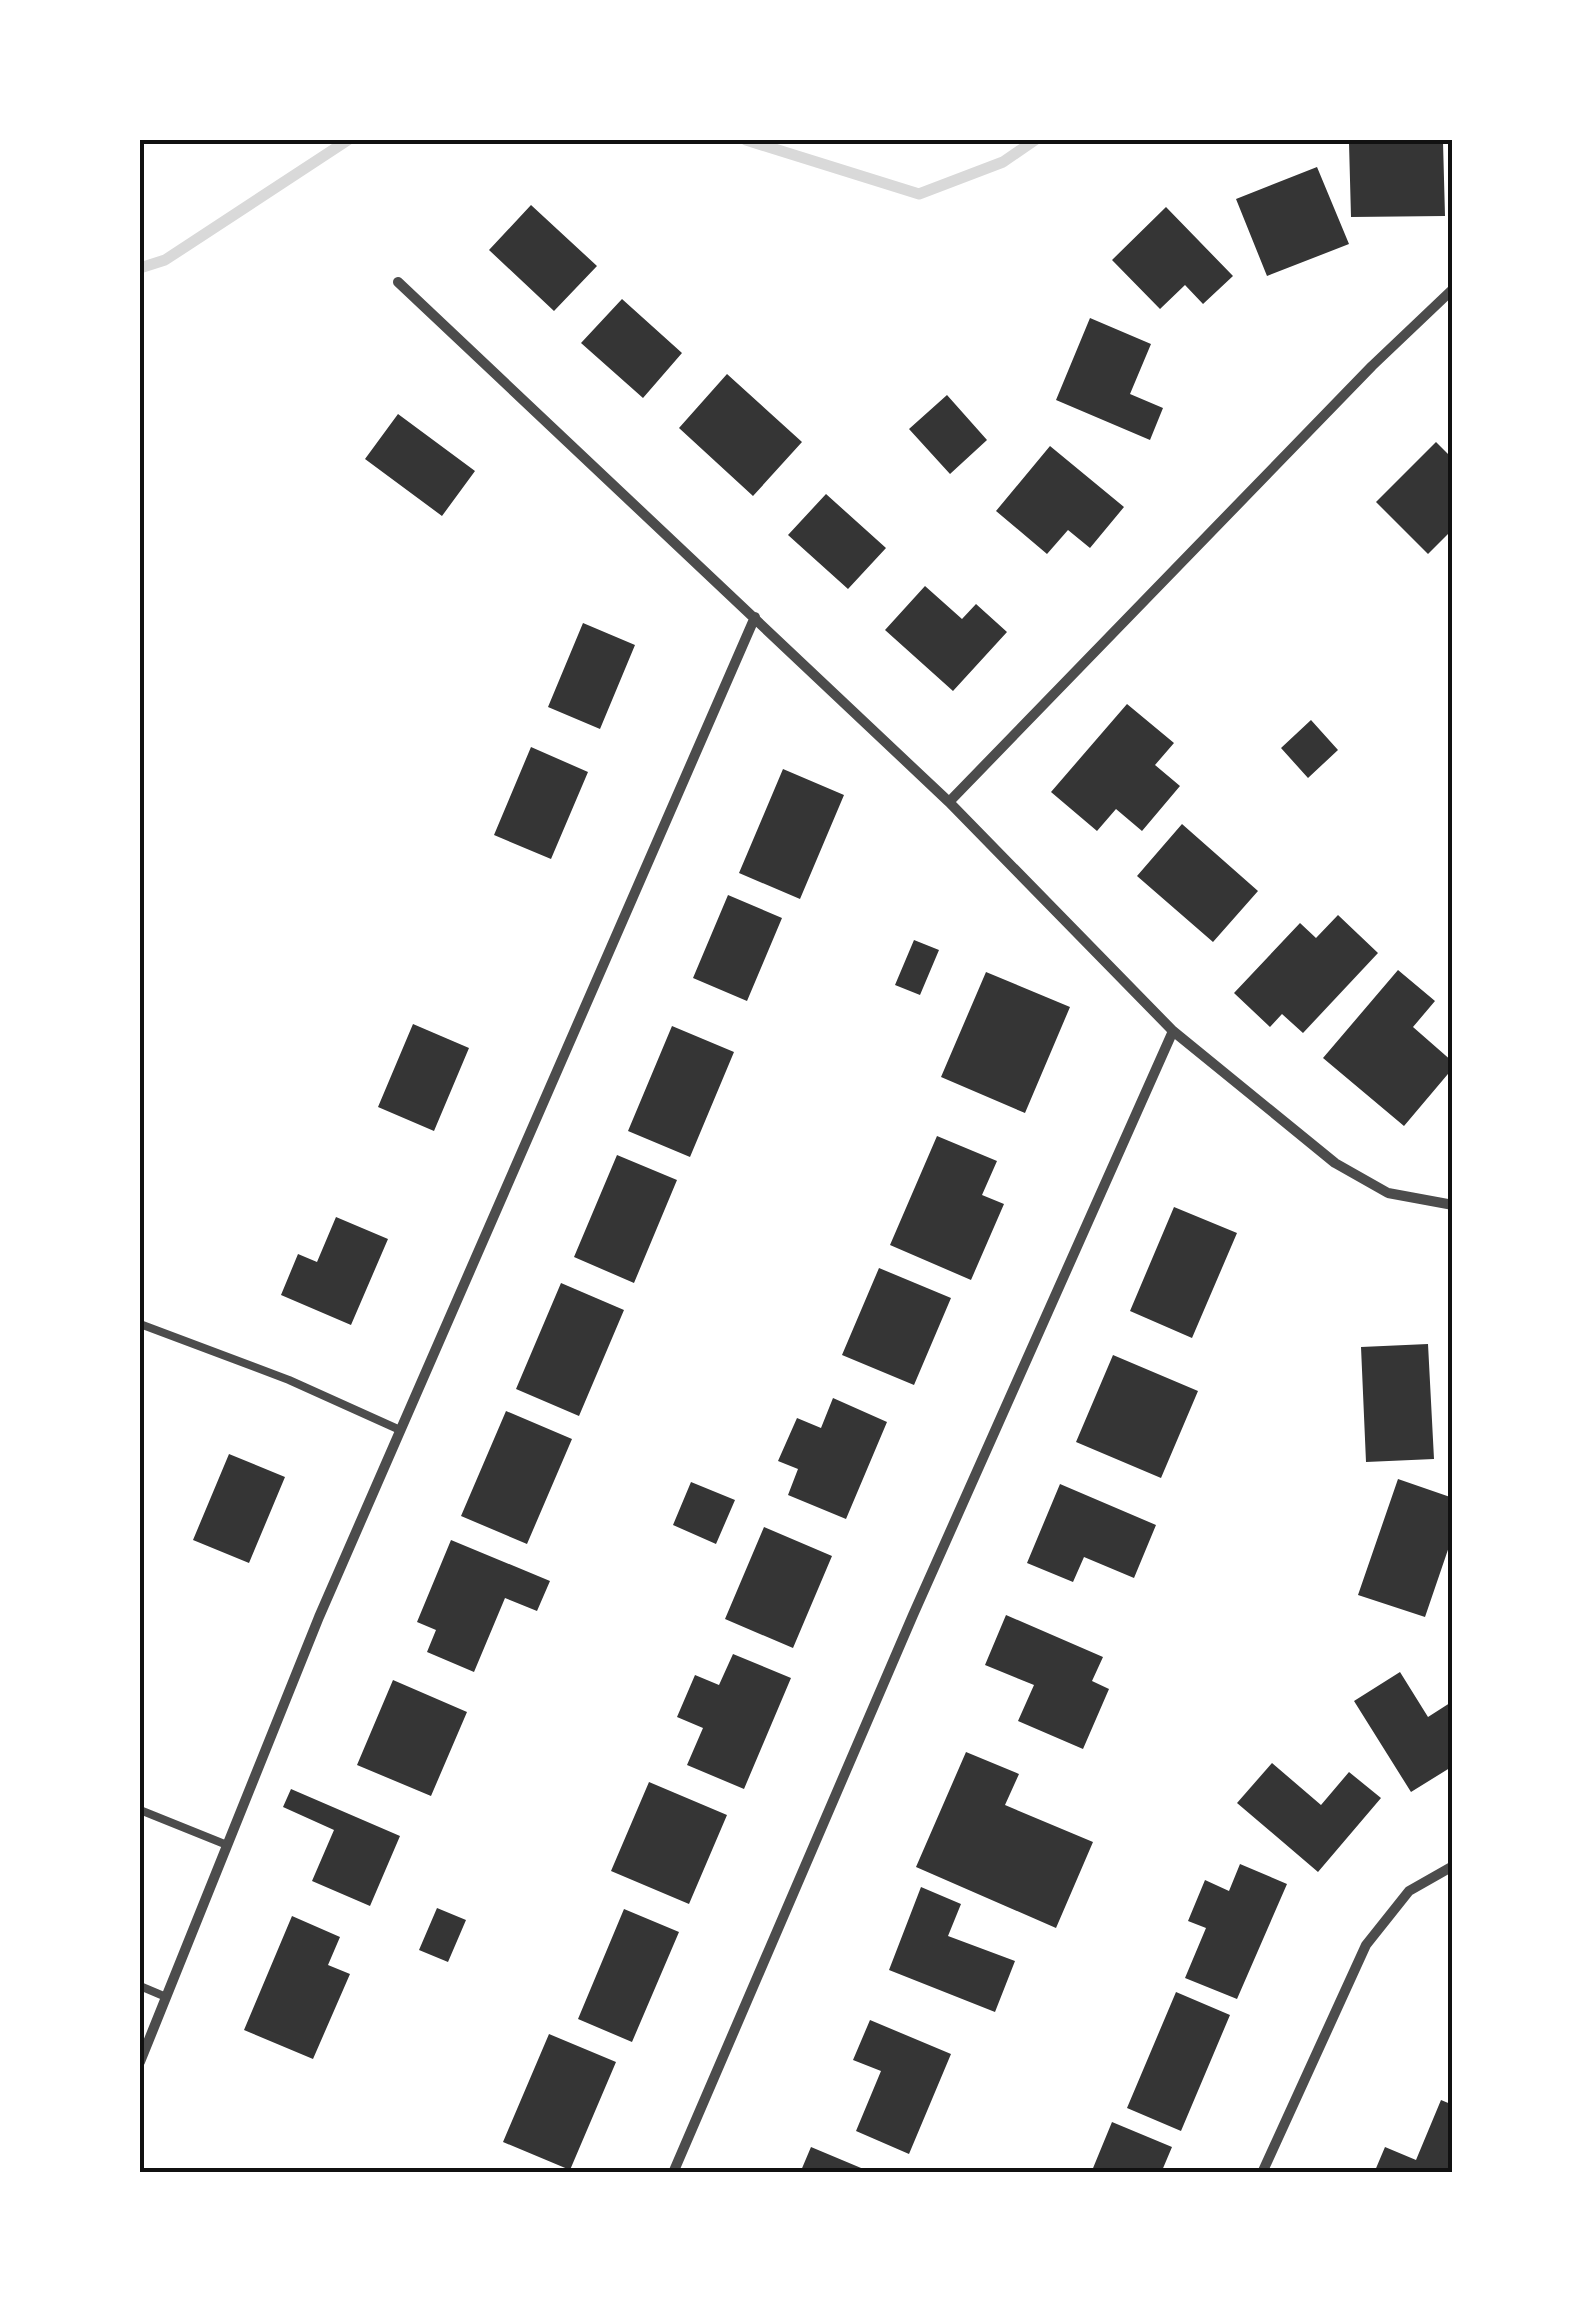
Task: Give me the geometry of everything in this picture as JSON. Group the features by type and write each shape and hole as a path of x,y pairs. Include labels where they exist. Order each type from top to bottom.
{"street":[{"path":"398,282 949,802 1172,1031 1335,1163 1388,1193 1453,1205"},
{"path":"949,802 1372,366 1453,289"},
{"path":"140,2062 318,1617 755,617"},
{"path":"673,2173 913,1614 1172,1031"},
{"path":"1262,2173 1366,1945 1408,1892 1453,1866"}],"lane":[{"path":"140,1324 289,1380 400,1430"},
{"path":"140,1810 227,1845"},
{"path":"140,1986 166,1996"}],"building":[{"path":"1443,142 1445,216 1351,217 1349,143"},
{"path":"1317,167 1349,244 1267,276 1236,199"},
{"path":"531,205 597,266 554,311 489,250"},
{"path":"1166,207 1233,276 1203,304 1185,285 1160,309 1112,260"},
{"path":"622,299 682,353 643,398 581,343"},
{"path":"1090,318 1151,344 1130,394 1163,408 1150,440 1056,400"},
{"path":"727,374 802,442 753,496 679,428"},
{"path":"947,395 987,440 950,474 909,429"},
{"path":"398,414 475,471 442,516 365,459"},
{"path":"1436,442 1453,459 1453,529 1428,554 1376,502"},
{"path":"1050,446 1124,507 1090,548 1068,530 1047,554 996,511"},
{"path":"826,494 886,548 848,589 788,535"},
{"path":"925,586 962,619 976,604 1007,632 953,691 885,630"},
{"path":"583,623 635,645 600,729 548,707"},
{"path":"1127,704 1174,743 1155,765 1180,786 1142,831 1116,809 1097,831 1051,792"},
{"path":"1311,720 1338,750 1308,778 1281,748"},
{"path":"531,747 588,772 551,859 494,835"},
{"path":"783,769 844,795 800,899 739,873"},
{"path":"1182,824 1258,891 1213,942 1137,876"},
{"path":"728,895 782,918 747,1001 693,978"},
{"path":"1338,915 1378,953 1303,1033 1282,1014 1270,1027 1234,993 1300,923 1316,938"},
{"path":"914,940 939,950 920,995 895,985"},
{"path":"1398,970 1435,1001 1413,1027 1453,1062 1453,1068 1404,1126 1323,1058"},
{"path":"986,972 1070,1007 1025,1113 941,1077"},
{"path":"413,1024 469,1048 434,1131 378,1107"},
{"path":"672,1026 734,1052 690,1157 628,1131"},
{"path":"937,1136 997,1161 982,1195 1004,1204 971,1280 890,1245"},
{"path":"617,1155 677,1180 634,1283 574,1257"},
{"path":"1174,1207 1237,1233 1192,1338 1130,1311"},
{"path":"336,1217 388,1239 351,1325 281,1295 298,1254 317,1262"},
{"path":"879,1268 951,1298 914,1385 842,1355"},
{"path":"561,1283 624,1310 579,1416 516,1389"},
{"path":"1428,1344 1434,1459 1366,1462 1361,1347"},
{"path":"1113,1355 1198,1391 1161,1478 1076,1442"},
{"path":"833,1398 887,1422 846,1519 788,1495 798,1469 778,1461 797,1418 821,1428"},
{"path":"506,1411 572,1439 527,1544 461,1516"},
{"path":"229,1454 285,1477 249,1563 193,1540"},
{"path":"1398,1479 1453,1498 1453,1535 1425,1617 1358,1595"},
{"path":"691,1482 735,1500 716,1544 673,1525"},
{"path":"1060,1484 1156,1525 1134,1578 1084,1557 1073,1582 1027,1563"},
{"path":"764,1527 832,1556 793,1648 725,1619"},
{"path":"451,1540 550,1581 537,1611 505,1598 474,1672 427,1652 436,1630 417,1622"},
{"path":"1006,1615 1103,1657 1092,1681 1109,1689 1083,1749 1018,1721 1034,1685 985,1665"},
{"path":"733,1654 791,1678 744,1789 687,1765 703,1728 677,1717 695,1675 719,1685"},
{"path":"1400,1672 1428,1717 1453,1701 1453,1766 1411,1792 1354,1701"},
{"path":"393,1680 467,1712 431,1796 357,1765"},
{"path":"966,1752 1019,1774 1005,1805 1093,1842 1056,1928 916,1867"},
{"path":"1272,1763 1321,1805 1349,1772 1381,1798 1318,1872 1237,1803"},
{"path":"649,1782 727,1815 689,1904 611,1871"},
{"path":"291,1789 400,1836 370,1906 312,1881 334,1830 283,1807"},
{"path":"1240,1864 1287,1884 1237,1999 1185,1978 1206,1928 1188,1921 1205,1880 1229,1891"},
{"path":"921,1887 961,1904 948,1936 1015,1961 995,2012 889,1970"},
{"path":"437,1908 466,1920 448,1962 419,1950"},
{"path":"624,1909 679,1932 632,2042 578,2019"},
{"path":"292,1916 340,1937 328,1965 350,1974 313,2059 244,2030"},
{"path":"1176,1992 1230,2015 1181,2131 1127,2108"},
{"path":"870,2020 951,2054 909,2154 856,2131 881,2071 853,2060"},
{"path":"549,2034 616,2062 570,2170 503,2142"},
{"path":"1441,2100 1453,2105 1453,2173 1374,2173 1385,2147 1416,2160"},
{"path":"1112,2122 1172,2147 1161,2173 1091,2173"},
{"path":"811,2147 873,2173 800,2173"}],"waterway":[{"path":"140,268 165,260 348,140"},
{"path":"746,140 919,194 1003,162 1035,140"}]}
